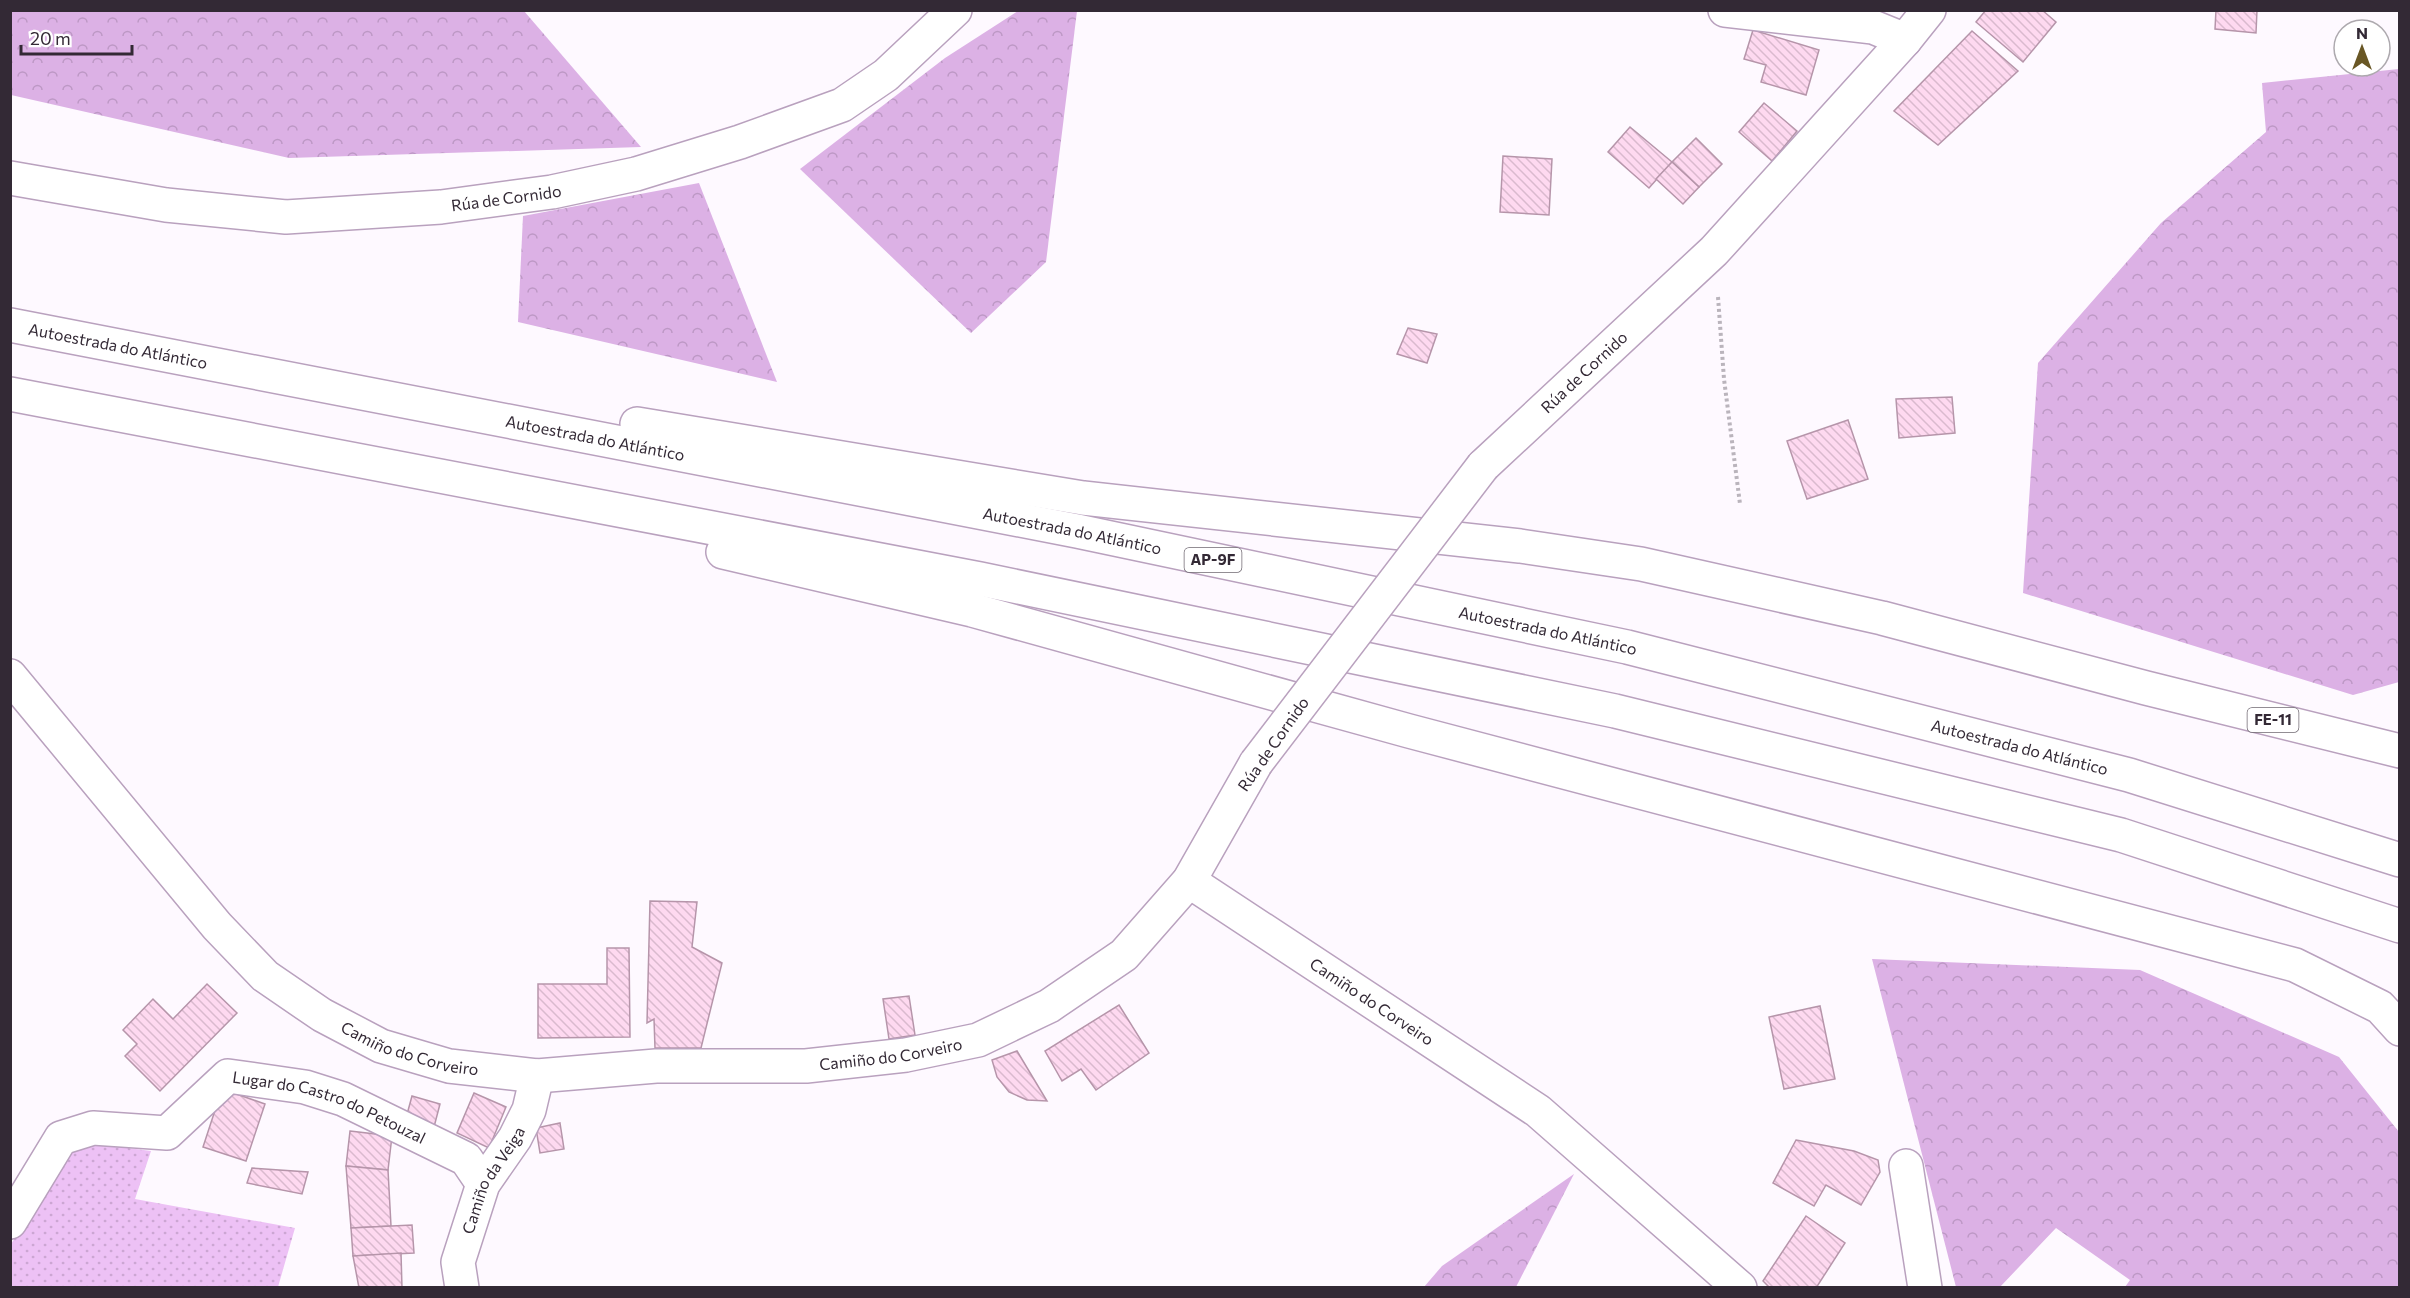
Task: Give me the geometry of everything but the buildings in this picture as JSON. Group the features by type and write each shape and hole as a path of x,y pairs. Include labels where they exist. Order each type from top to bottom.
{"main road":[{"name":"Rúa de Cornido","path":"10,178 166,205 286,217 441,207 552,192 636,174 740,142 842,105 886,75 955,10"},
{"path":"1725,10 1874,27 1905,40"},
{"name":"Rúa de Cornido","path":"1190,881 1256,763 1483,466 1714,251 1905,40 1929,10"},
{"path":"10,320 1083,498 1520,546 1641,564 1882,618 2146,688 2400,770"},
{"name":"Autoestrada do Atlántico","path":"10,325 1077,531 1627,647 2129,775 2400,861"},
{"path":"10,394 980,579 1615,711 2121,836 2400,926"},
{"path":"231,436 972,610 1421,734 2094,909 2295,964 2380,1007 2400,1029"},
{"name":"Camiño do Corveiro","path":"10,676 217,926 265,976 322,1016 381,1046 448,1066 537,1076 656,1066 806,1066 906,1055 978,1040 1049,1006 1124,955 1190,881 1538,1111 1740,1287"},
{"name":"FE-11","path":"2146,688 2400,751"},
{"name":"Lugar do Castro do Petouzal","path":"10,1222 61,1138 93,1128 167,1133 228,1076 305,1087 343,1099 466,1160 483,1184"},
{"name":"Camiño da Veiga","path":"462,1287 458,1262 483,1184 515,1138 529,1110 537,1076"},
{"path":"1906,1166 1925,1287"}],"path":[{"path":"1714,251 1724,379 1740,504"}],"shaded area":[{"path":"90,1143 151,1151 135,1199 295,1228 278,1287 11,1288 11,1244 74,1148"}],"green space":[{"path":"11,10 524,11 641,147 289,158 11,95"},
{"path":"1018,11 1077,11 1046,262 971,333 800,169 945,58"},
{"path":"2399,69 2399,682 2353,695 2023,593 2038,363 2161,223 2266,132 2262,83 2332,76 2332,78 2392,78 2392,70"},
{"path":"699,183 777,382 518,322 523,216"},
{"path":"1872,959 2140,970 2339,1057 2399,1132 2399,1287 2125,1287 2130,1280 2056,1228 2000,1287 1956,1287"},
{"path":"1574,1174 1516,1287 1424,1287 1442,1266"}]}
